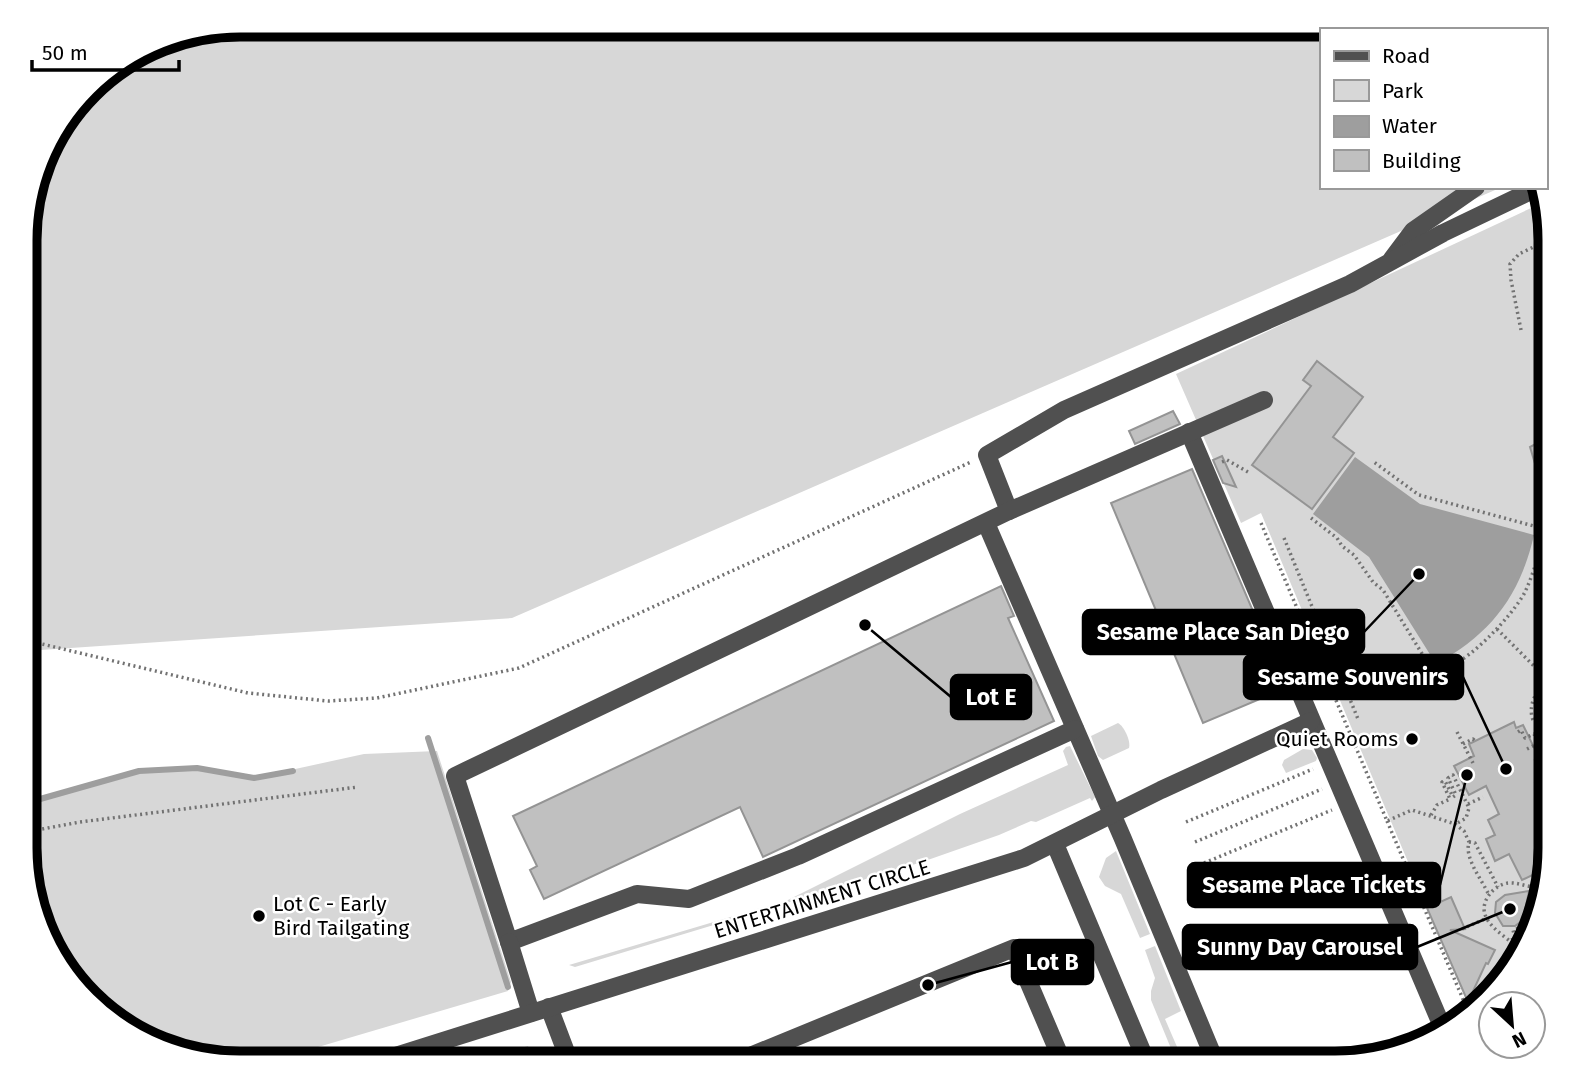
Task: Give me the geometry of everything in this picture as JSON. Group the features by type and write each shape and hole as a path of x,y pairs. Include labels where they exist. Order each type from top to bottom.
{"street":[{"path":"1387,265 1413,232 1473,189"},
{"path":"1009,511 987,454 1064,410 1350,284 1443,233 1532,190"},
{"path":"531,1013 454,776 1009,511 1264,400"},
{"path":"1189,432 1440,1022"},
{"path":"986,523 1211,1051"},
{"name":"ENTERTAINMENT CIRCLE","path":"411,1051 992,869 1055,844 1161,790 1311,721"},
{"path":"509,942 637,894 689,898 798,856 1075,729"},
{"path":"1055,844 1142,1051"},
{"path":"762,1051 1013,948 1058,1051"},
{"path":"549,1007 566,1051"}],"path":[{"path":"1521,330 1510,264 1519,254 1538,245"},
{"path":"37,644 248,693 328,701 377,698 519,668 987,454"},
{"path":"1204,469 1227,460 1248,472"},
{"path":"1374,462 1419,495 1538,528"},
{"path":"1311,518 1338,538 1342,547 1353,553 1373,582 1383,590 1432,670 1436,671 1454,663 1497,629 1525,592 1538,555"},
{"path":"1261,523 1465,1004"},
{"path":"1284,538 1358,719"},
{"path":"1497,629 1538,668"},
{"path":"1533,720 1531,711 1538,692"},
{"path":"1518,732 1521,730 1525,738 1534,734 1538,739"},
{"path":"1457,732 1473,763"},
{"path":"1463,744 1473,739 1475,741"},
{"path":"1527,749 1538,743"},
{"path":"1186,822 1319,766"},
{"path":"1431,815 1437,805 1450,799 1442,782 1445,781 1453,797 1456,795 1448,778 1453,775 1468,804 1468,815 1455,824"},
{"path":"37,830 358,787"},
{"path":"1195,842 1327,787"},
{"path":"1468,804 1483,797"},
{"path":"1204,863 1336,808"},
{"path":"1387,821 1412,810 1455,824 1464,831 1469,842 1467,846 1470,858 1489,895"},
{"path":"1469,842 1475,843 1481,852 1498,887"},
{"path":"1212,881 1252,865"},
{"path":"1514,944 1492,928 1486,918 1485,903 1498,887 1511,883 1534,888"},
{"path":"1462,929 1486,918"},
{"path":"1520,931 1514,934 1513,930 1522,926"},
{"path":"1511,940 1517,937"}],"green space":[{"path":"240,37 1320,37 1320,189 1497,189 512,618 37,650 38,213 52,162 64,138 87,106 116,79 138,64 174,48 213,38"},
{"path":"1535,206 1538,226 1538,862 1527,914 1511,950 1496,972 1467,1002 1261,513 1241,523 1176,374"},
{"path":"1118,723 1123,727 1129,748 1103,760 1098,756 1091,736"},
{"path":"1070,746 1095,797 1092,801 1090,798 1036,822 1031,821 922,862 575,967 569,965 788,900 960,814 1068,765 1063,751"},
{"path":"1303,749 1312,750 1316,761 1286,773 1282,765 1284,760"},
{"name":"Lot C - Early Bird Tailgating","path":"437,751 511,982 508,991 305,1051 226,1051 187,1044 138,1024 96,992 79,972 52,926 44,901 37,862 37,800 139,771 197,768 254,778 364,754"},
{"path":"1116,851 1150,934 1140,938 1121,894 1105,886 1099,877 1106,858"},
{"path":"1155,946 1181,1011 1165,1019 1179,1051 1172,1051 1151,1000 1155,978 1145,950"},
{"path":"528,1046 530,1051 511,1051"}],"water":[{"path":"1355,457 1420,504 1534,535 1521,577 1500,611 1473,640 1436,664 1369,557 1313,514"}],"building":[{"path":"1317,361 1363,397 1333,437 1354,453 1312,509 1252,465 1311,386 1303,380"},
{"path":"1173,411 1180,424 1135,444 1129,431"},
{"path":"1538,443 1536,467 1530,447"},
{"path":"1222,456 1236,487 1223,483 1213,460"},
{"path":"1192,469 1286,688 1203,723 1111,503"},
{"path":"1001,586 1014,616 1008,618 1054,721 763,857 740,807 544,899 530,870 537,866 513,816"},
{"path":"1514,722 1516,728 1523,725 1538,756 1538,781 1535,783 1538,789 1538,862 1536,873 1522,880 1509,854 1495,861 1486,839 1495,835 1488,820 1499,814 1486,786 1469,795 1454,766 1474,756 1469,744"},
{"path":"1529,891 1523,920 1515,926 1503,926 1495,913 1496,902 1505,895"},
{"path":"1451,897 1465,929 1450,930 1495,950 1468,1002 1427,908"}],"waterway":[{"path":"428,738 508,987"},
{"path":"37,800 139,771 197,768 254,778 293,771"}],"place":[{"name":"Sesame Place San Diego","path":"1419,574"},
{"name":"Lot E","path":"865,625"},
{"name":"Quiet Rooms","path":"1412,739"},
{"name":"Sesame Souvenirs","path":"1506,769"},
{"name":"Sesame Place Tickets","path":"1467,775"},
{"name":"Sunny Day Carousel","path":"1510,909"},
{"name":"Lot C - Early Bird Tailgating","path":"259,916"},
{"name":"Lot B","path":"928,985"}]}
